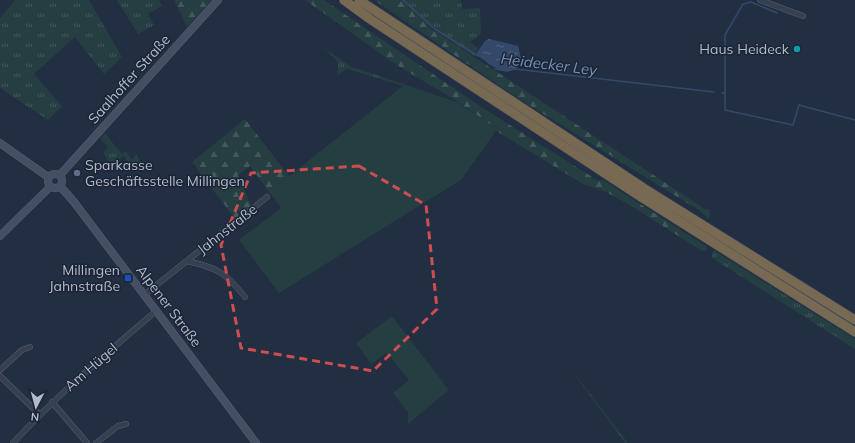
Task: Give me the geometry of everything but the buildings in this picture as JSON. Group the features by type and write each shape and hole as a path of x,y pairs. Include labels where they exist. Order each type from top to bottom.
{"highway":[{"path":"344,0 638,195 855,332"},
{"path":"359,0 645,189 855,320"}],"street":[{"name":"Saalhoffer Straße","path":"60,175 218,0"},
{"path":"760,0 803,16"},
{"path":"0,144 48,177"},
{"path":"48,177 55,173 60,175 62,182 60,186 56,188 50,187"},
{"path":"48,177 47,181 50,187"},
{"name":"Alpener Straße","path":"60,186 74,202 256,443"},
{"path":"0,236 50,187"},
{"name":"Jahnstraße","path":"144,295 267,197"},
{"name":"Jahnstraße","path":"187,261 222,272 233,282 244,297"},
{"name":"Am Hügel","path":"13,443 52,402 156,311"},
{"path":"0,370 22,350 30,347"},
{"path":"0,376 39,414"},
{"path":"52,402 87,443"},
{"path":"96,443 118,426 126,424"}],"highlighted area":[{"path":"359,166 426,205 437,309 373,371 241,348 221,245 251,173"}],"green space":[{"path":"15,0 89,0 122,57 104,74 75,37 34,74 62,106 48,120 0,88 0,18"},
{"path":"117,0 159,0 162,6 148,14 154,25 138,34"},
{"path":"174,0 212,0 187,27"},
{"path":"305,0 324,0 483,108 597,180 603,180 706,246 707,251 702,251 628,204 606,192 583,184 496,131 494,127 452,98 398,66"},
{"path":"374,0 402,0 423,22 435,31 705,209 710,210 709,219 700,211 516,97"},
{"path":"402,0 461,0 462,9 480,8 481,32 480,35 470,42 478,48 474,56 423,22"},
{"path":"320,46 352,67 457,102 347,69 337,75 337,61"},
{"path":"404,85 457,102 494,127 496,131 461,180 279,293 239,240 281,208 269,192"},
{"path":"245,119 289,176 269,192 250,166 238,175 252,208 236,220 192,162"},
{"path":"105,133 123,156 111,165 103,153 108,147 100,139"},
{"path":"126,151 132,160 136,155 144,166 134,169 122,154"},
{"path":"713,250 855,339 855,349 712,258"},
{"path":"392,316 449,390 408,424 408,413 393,393 409,380 387,353 371,364 356,343"},
{"path":"567,364 628,443 625,443"}],"water":[{"path":"489,39 518,46 521,58 518,67 507,71 501,70 476,54 485,41"}],"waterway":[{"name":"Heidecker Ley","path":"403,0 435,29 478,56"},
{"path":"725,93 725,35 743,4 751,2 777,13"},
{"name":"Heidecker Ley","path":"495,69 507,71 515,69 714,92"},
{"name":"Heidecker Ley","path":"722,93 725,93 725,110 793,125 799,105 855,120"}],"place":[{"name":"Haus Heideck","path":"797,49"},
{"name":"Sparkasse Geschäftsstelle Millingen","path":"77,173"},
{"name":"Millingen Jahnstraße","path":"128,278"}]}
